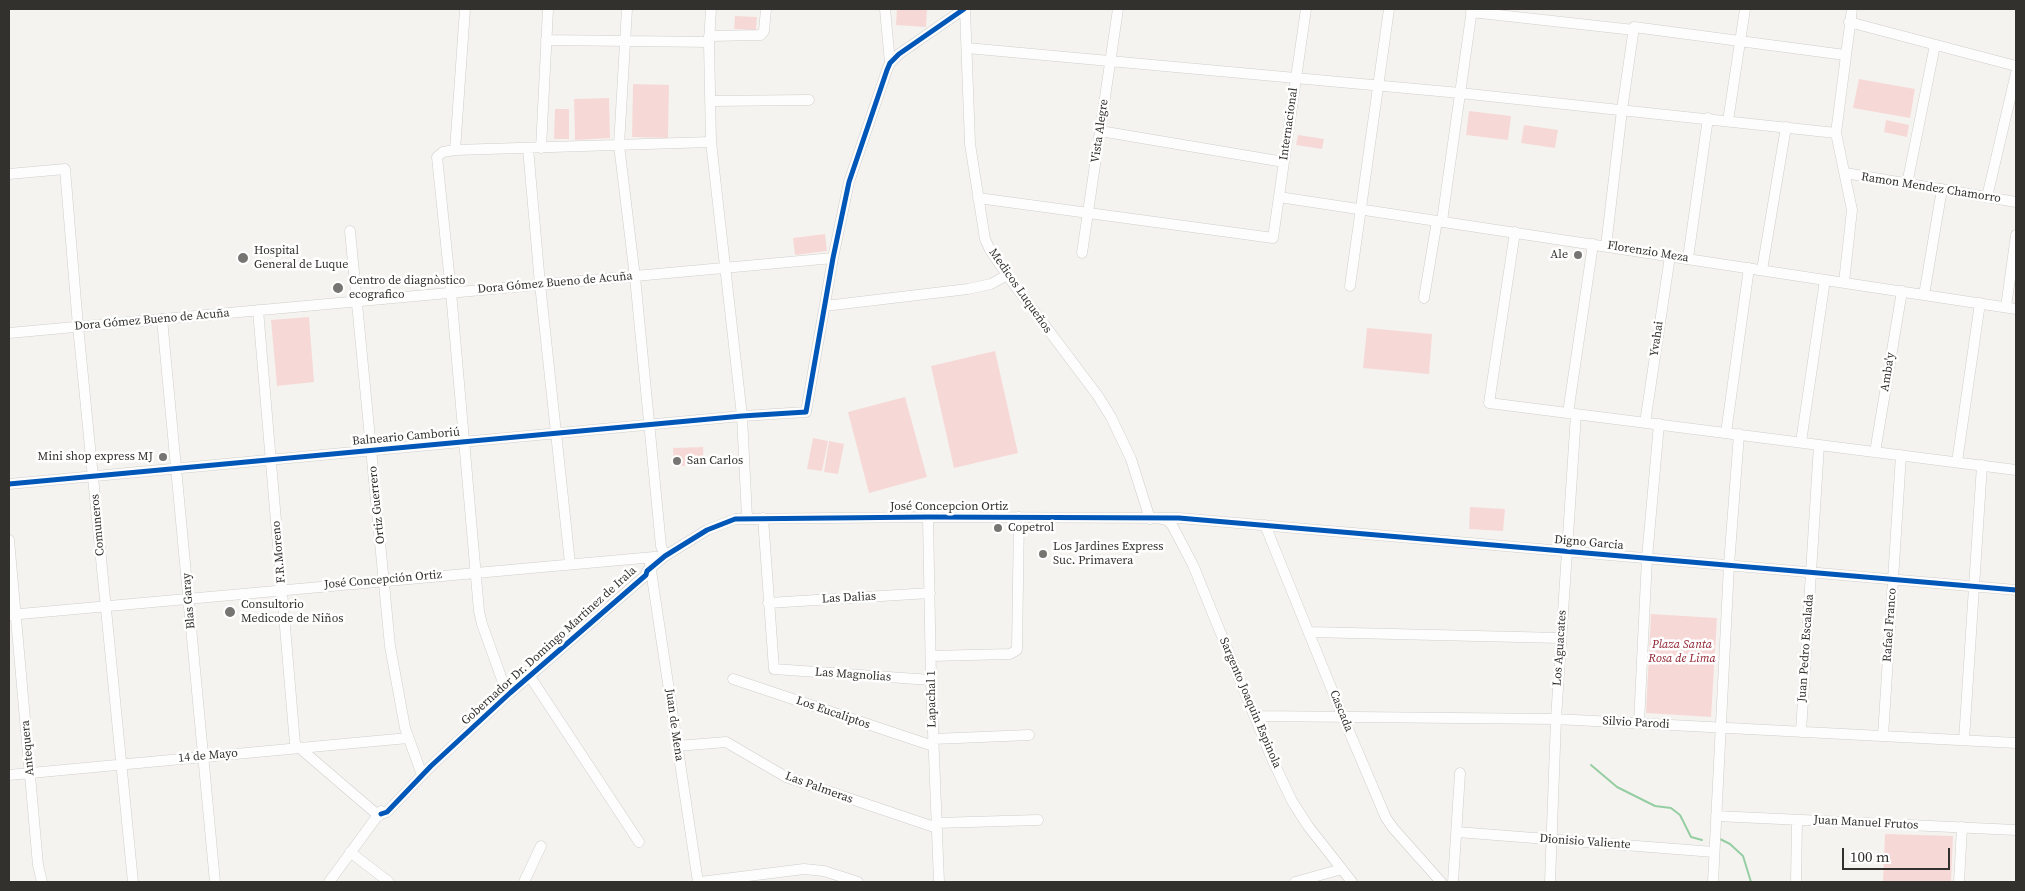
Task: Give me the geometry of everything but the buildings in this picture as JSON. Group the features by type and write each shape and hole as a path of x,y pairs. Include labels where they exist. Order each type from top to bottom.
{"street":[{"path":"455,150 465,9"},
{"path":"541,148 548,9"},
{"path":"627,9 619,145 635,275 661,546 665,556"},
{"path":"711,9 709,39 710,142 742,416 748,518"},
{"path":"546,40 625,41 709,39 761,35 764,31 766,9"},
{"path":"885,9 890,63 849,182 825,306 968,289 991,284 1007,276"},
{"path":"890,63 899,54 964,9"},
{"name":"Medicos Luqueños","path":"964,9 970,144 985,239 1007,276 1098,396 1111,417 1131,459 1155,519"},
{"name":"Vista Alegre","path":"1082,253 1118,9"},
{"name":"Internacional","path":"1088,213 1273,238 1306,9"},
{"path":"1350,286 1389,9"},
{"path":"1728,121 1741,41 1744,9"},
{"path":"1844,282 1852,215 1846,174 1836,140 1836,133 1852,9"},
{"path":"1424,298 1439,221 1472,11 1634,30"},
{"path":"1849,22 2016,66"},
{"path":"1606,246 1634,27 1845,55"},
{"path":"1907,184 1935,45"},
{"path":"967,48 1460,93 1836,133"},
{"path":"1988,197 2012,114 2016,73"},
{"path":"710,101 809,100"},
{"path":"1688,258 1708,118"},
{"path":"1762,270 1786,127"},
{"path":"1100,131 1284,162"},
{"path":"505,688 482,624 437,160 441,153 455,150 710,142"},
{"path":"528,148 540,284 570,563"},
{"name":"Comuneros","path":"9,174 65,169 78,326 133,882"},
{"name":"Ramon Mendez Chamorro","path":"1846,174 2016,202"},
{"path":"1924,295 1942,190"},
{"name":"Florenzio Meza","path":"1279,197 2011,308"},
{"path":"978,198 1088,213"},
{"name":"Ortiz Guerrero","path":"350,231 390,646 408,738 420,772"},
{"path":"1514,232 1489,403 2016,470"},
{"path":"2011,308 2016,235"},
{"name":"Los Aguacates","path":"1550,882 1556,719 1567,552 1572,413 1593,244"},
{"name":"Yvahai","path":"1645,422 1670,256"},
{"name":"Dora Gómez Bueno de Acuña","path":"9,332 833,258"},
{"path":"1726,433 1749,268"},
{"path":"1801,442 1825,280"},
{"name":"Amba'y","path":"1875,452 1902,291"},
{"path":"1958,462 1980,303"},
{"name":"Balneario Camboriú","path":"9,484 650,424 806,412 825,306"},
{"name":"F.R.Moreno","path":"258,310 295,744 298,748"},
{"name":"Blas Garay","path":"162,319 216,882"},
{"path":"1639,723 1647,558 1659,424"},
{"path":"1713,882 1729,565 1739,434"},
{"name":"Juan Pedro Escalada","path":"1801,732 1819,445"},
{"name":"Rafael Franco","path":"1883,736 1901,455"},
{"path":"1964,740 1982,465"},
{"name":"José Concepcion Ortiz","path":"748,518 928,516 1155,519"},
{"name":"Lapachal 1","path":"928,516 930,680 939,882"},
{"path":"931,656 1010,654 1017,650 1019,517"},
{"name":"José Concepción Ortiz","path":"12,614 665,556 713,527 735,519 748,518"},
{"path":"763,518 768,603"},
{"name":"Digno Garcia","path":"1155,519 1265,525 2016,590"},
{"name":"Sargento Joaquin Espinola","path":"1155,519 1167,520 1172,525 1193,565 1292,801 1308,826 1352,882"},
{"name":"Cascada","path":"1265,525 1386,818 1441,882"},
{"name":"Antequera","path":"9,540 12,614 30,773 38,865 42,882"},
{"name":"Gobernador Dr. Domingo Martinez de Irala","path":"420,772 528,673 646,575 649,569 665,556"},
{"path":"637,557 646,560 649,569"},
{"name":"Juan de Mena","path":"649,569 699,882"},
{"name":"Las Dalias","path":"768,603 930,593"},
{"name":"Las Magnolias","path":"768,603 772,666 775,670 930,680"},
{"path":"1309,632 1561,638"},
{"path":"528,673 639,842"},
{"name":"Gobernador Dr. Domingo Martinez de Irala","path":"329,882 380,815 387,812 420,772 505,688 528,673"},
{"name":"Los Eucaliptos","path":"733,679 933,742"},
{"name":"Silvio Parodi","path":"1255,716 1556,719 2016,743"},
{"path":"933,742 1029,735"},
{"name":"14 de Mayo","path":"9,775 408,738"},
{"name":"Las Palmeras","path":"677,746 726,742 786,777 936,826"},
{"path":"298,748 380,815"},
{"path":"1453,882 1460,773"},
{"name":"Juan Manuel Frutos","path":"1716,816 2016,830"},
{"path":"936,826 1038,820"},
{"path":"1796,882 1797,820"},
{"path":"1959,882 1962,828"},
{"name":"Dionisio Valiente","path":"1456,832 1714,852"},
{"path":"524,882 540,846"},
{"path":"350,852 389,882"},
{"path":"699,882 804,869 824,871 858,882"},
{"path":"1295,882 1342,869"}],"green space":[{"path":"897,9 927,9 926,27 896,25"},
{"path":"735,16 757,17 756,30 734,29"},
{"path":"1859,79 1915,89 1910,118 1853,108"},
{"path":"633,84 669,85 668,138 632,137"},
{"path":"609,98 610,138 575,140 574,99"},
{"path":"555,109 569,109 569,139 554,139"},
{"path":"1469,111 1511,116 1508,140 1466,135"},
{"path":"1886,120 1909,125 1907,137 1884,132"},
{"path":"1524,125 1558,130 1555,148 1521,143"},
{"path":"1298,135 1324,139 1322,149 1296,145"},
{"path":"825,234 827,251 795,255 793,238"},
{"path":"309,317 314,382 277,386 271,320"},
{"path":"1367,328 1432,334 1429,374 1363,368"},
{"path":"995,351 1018,453 954,468 931,366"},
{"path":"905,397 927,477 869,493 848,412"},
{"path":"813,438 828,441 822,471 807,469"},
{"path":"829,441 844,444 838,474 824,472"},
{"path":"703,447 704,465 674,466 673,448"},
{"path":"1470,507 1505,509 1503,531 1469,529"},
{"name":"Plaza Santa Rosa de Lima","path":"1651,614 1717,618 1711,717 1646,713"},
{"path":"1885,834 1953,836 1951,882 1883,882"}],"waterway":[{"path":"1591,765 1617,787 1655,806 1671,808 1680,815 1691,837 1702,840"},
{"path":"1720,839 1730,844 1743,856 1751,882"}],"cycle path":[{"path":"9,484 742,416 806,412 833,258 849,182 887,70 890,63 899,54 964,9"},
{"path":"381,814 387,812 431,766 510,693 646,575 647,571 665,556 707,530 735,519 928,517 1179,518 2016,590"}],"place":[{"name":"Ale","path":"1578,255"},
{"name":"Hospital General de Luque","path":"243,258"},
{"name":"Centro de diagnòstico ecografico","path":"338,288"},
{"name":"Mini shop express MJ","path":"163,457"},
{"name":"San Carlos","path":"677,461"},
{"name":"Copetrol","path":"998,528"},
{"name":"Los Jardines Express Suc. Primavera","path":"1043,554"},
{"name":"Consultorio Medicode de Niños","path":"230,612"}]}
